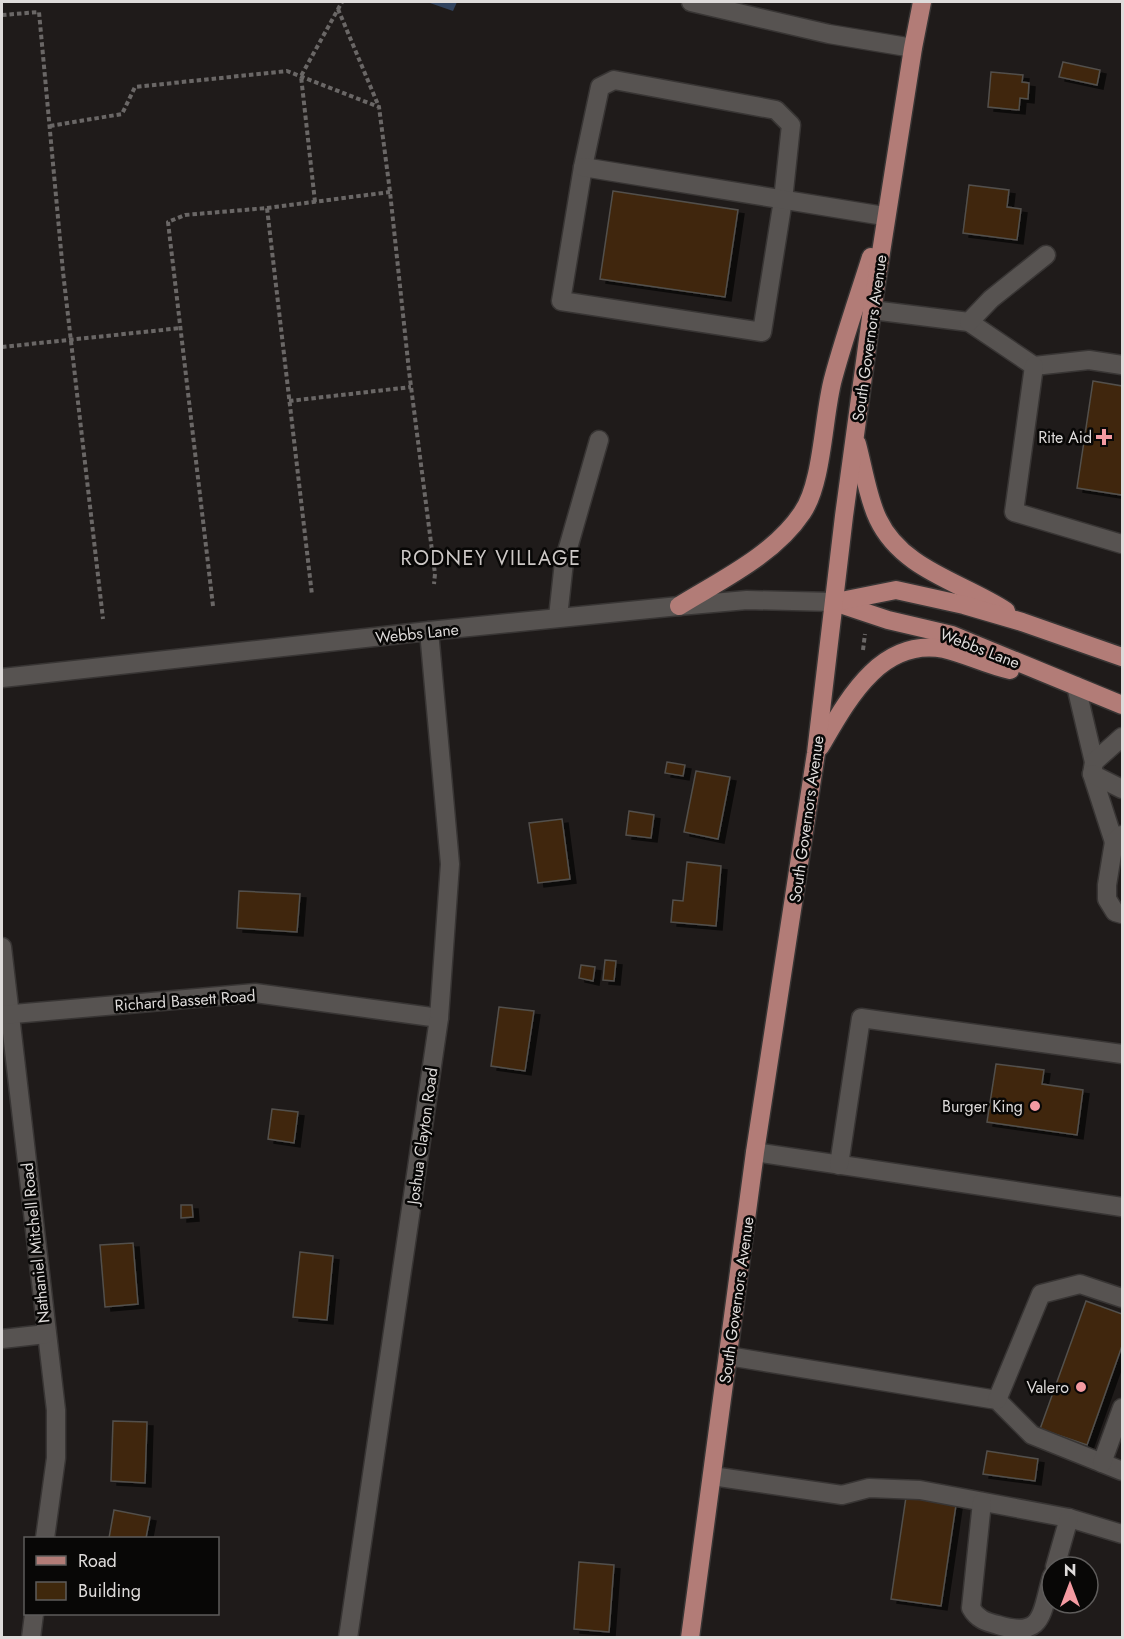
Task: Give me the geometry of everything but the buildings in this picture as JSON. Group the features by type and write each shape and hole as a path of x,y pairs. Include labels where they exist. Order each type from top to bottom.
{"main road":[{"name":"South Governors Avenue","path":"690,1638 755,1152 816,753 872,310 922,2"},
{"path":"679,606 748,563 787,531 803,512 812,494 832,381 891,192"},
{"path":"855,437 878,518 903,554 921,566 988,599 1022,622"},
{"name":"Webbs Lane","path":"834,602 896,590 964,605 1022,622 1122,657"},
{"name":"Webbs Lane","path":"834,602 888,620 952,635 1122,705"},
{"path":"816,753 855,690 884,661 901,652 925,648 944,650 1004,669 1070,684"}],"street":[{"path":"691,2 829,34 913,48"},
{"path":"614,80 776,110 791,125 783,200 762,332 561,301 583,167 600,87 614,80"},
{"path":"583,167 884,216"},
{"path":"969,322 991,299 1046,255"},
{"path":"872,310 969,322 1034,366 1089,360 1122,365"},
{"path":"1034,366 1014,512 1122,544"},
{"path":"558,617 564,562 599,440"},
{"name":"Webbs Lane","path":"2,678 558,617 747,600 834,602"},
{"name":"Joshua Clayton Road","path":"348,1638 439,1018 449,901 450,864 429,631"},
{"path":"1070,684 1093,768 1118,838 1107,885 1107,899 1115,912 1122,914"},
{"path":"1093,768 1122,737"},
{"path":"1093,768 1122,789"},
{"name":"Nathaniel Mitchell Road","path":"2,947 5,1015 56,1410 56,1458 45,1537"},
{"name":"Richard Bassett Road","path":"5,1015 255,993 439,1018"},
{"path":"839,1165 861,1018 1122,1054"},
{"path":"755,1152 1122,1207"},
{"path":"997,1400 1041,1294 1080,1284 1122,1298"},
{"path":"2,1339 46,1334"},
{"path":"728,1356 997,1400 1032,1435 1122,1471"},
{"path":"1102,1463 1122,1408"},
{"path":"712,1476 842,1495 869,1488 920,1490 1069,1518 1122,1534"},
{"path":"982,1502 971,1608 974,1614 996,1631 1024,1630 1032,1627 1040,1615"},
{"path":"1058,1555 1069,1518"},
{"path":"31,1638 34,1615"}],"path":[{"path":"315,202 301,76 342,2"},
{"path":"338,9 379,107 435,574 434,584"},
{"path":"2,15 39,12 71,339 103,619"},
{"path":"50,126 122,114 135,87 287,71 379,107"},
{"path":"213,606 168,222 185,215 267,208 390,192"},
{"path":"267,208 312,595"},
{"path":"2,347 181,328"},
{"path":"289,401 411,387"},
{"path":"854,651 862,650"}],"water":[{"path":"427,2 457,2 453,11"}],"place":[{"name":"Rite Aid","path":"1104,437"},
{"name":"Burger King","path":"1035,1106"},
{"name":"Valero","path":"1081,1387"}],"district":[{"name":"RODNEY VILLAGE","path":"491,558"}]}
